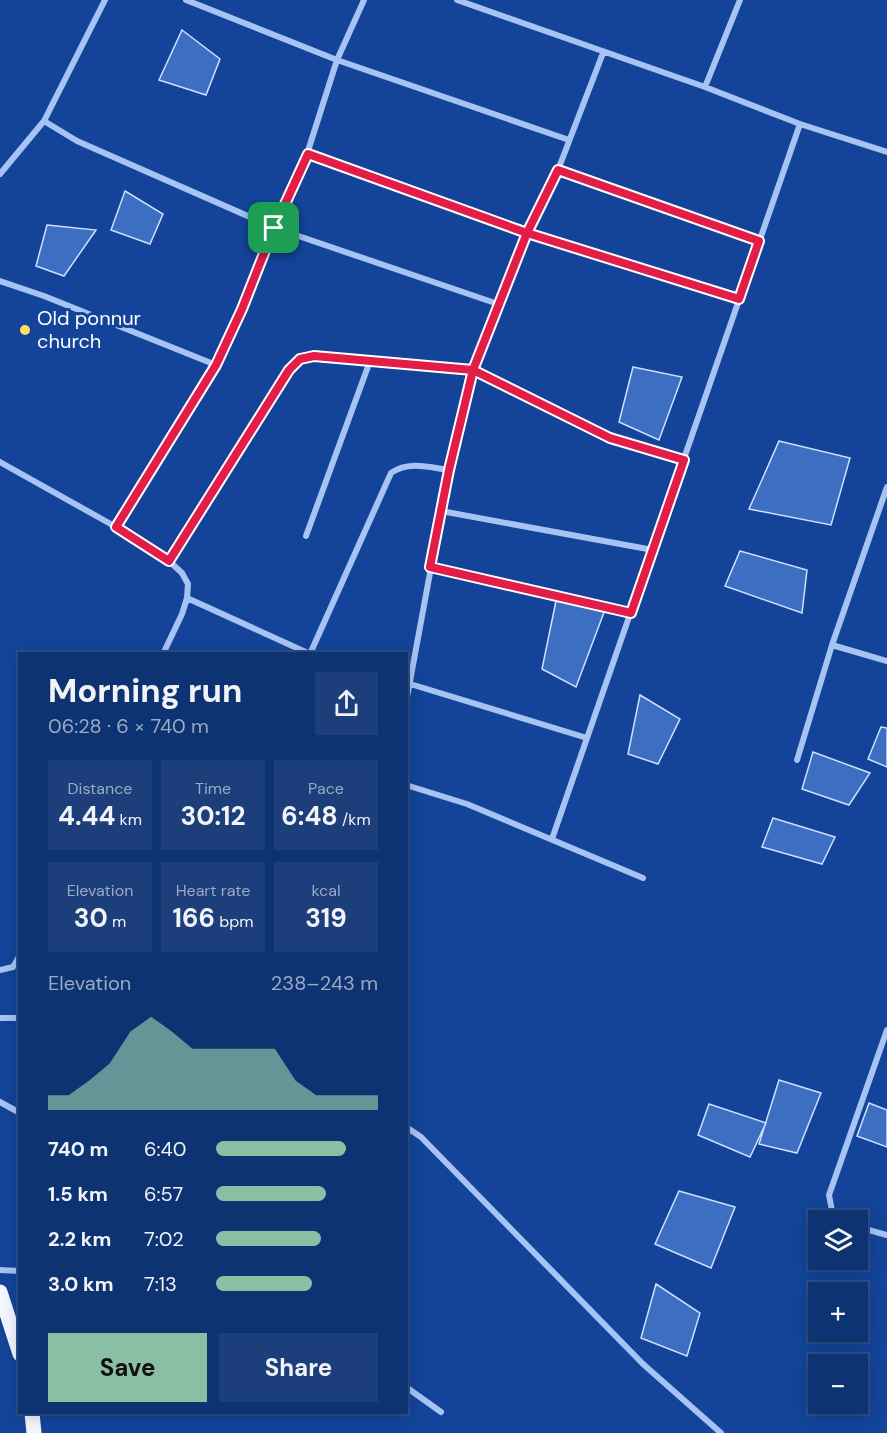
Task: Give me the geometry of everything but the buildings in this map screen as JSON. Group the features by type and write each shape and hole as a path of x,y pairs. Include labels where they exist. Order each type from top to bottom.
{"main road":[{"path":"0,1292 18,1348"},
{"path":"32,1414 34,1433"}],"street":[{"path":"0,174 44,121 105,0"},
{"path":"186,0 338,60 569,140"},
{"path":"116,527 216,365 308,154 338,60 364,0"},
{"path":"457,0 705,87 800,124 887,152"},
{"path":"705,87 740,0"},
{"path":"587,738 408,683 449,470 473,370 527,233 558,170 603,53"},
{"path":"44,121 77,141 274,228 498,304"},
{"path":"552,839 800,124"},
{"path":"308,154 527,233 739,299"},
{"path":"558,170 759,241"},
{"path":"0,281 44,296 216,365"},
{"path":"169,561 289,370 300,359 314,356 473,370 610,438 684,460"},
{"path":"306,536 370,361"},
{"path":"0,462 116,527 169,561 182,573 188,584 187,597 182,614 164,652"},
{"path":"311,652 391,473 399,467 408,465 449,470"},
{"path":"797,760 832,645 887,487"},
{"path":"441,511 653,550"},
{"path":"430,567 631,613"},
{"path":"187,597 306,652"},
{"path":"832,645 887,661"},
{"path":"408,786 467,804 643,878"},
{"path":"0,970 14,967 18,959"},
{"path":"0,1018 18,1018"},
{"path":"832,1210 829,1195 887,1030"},
{"path":"0,1102 18,1112"},
{"path":"408,1128 421,1137 643,1364 722,1433"},
{"path":"868,1230 887,1235"},
{"path":"0,1270 18,1271"},
{"path":"408,1387 441,1412"}],"place":[{"name":"Old ponnur church","path":"25,330"}],"route":[{"path":"274,228 242,309 216,365 116,527 169,561 289,370 300,359 314,356 473,370 610,438 684,460 631,613 430,567 449,470 473,370 527,233 739,299 759,241 558,170 527,233 308,154 274,228"}]}
